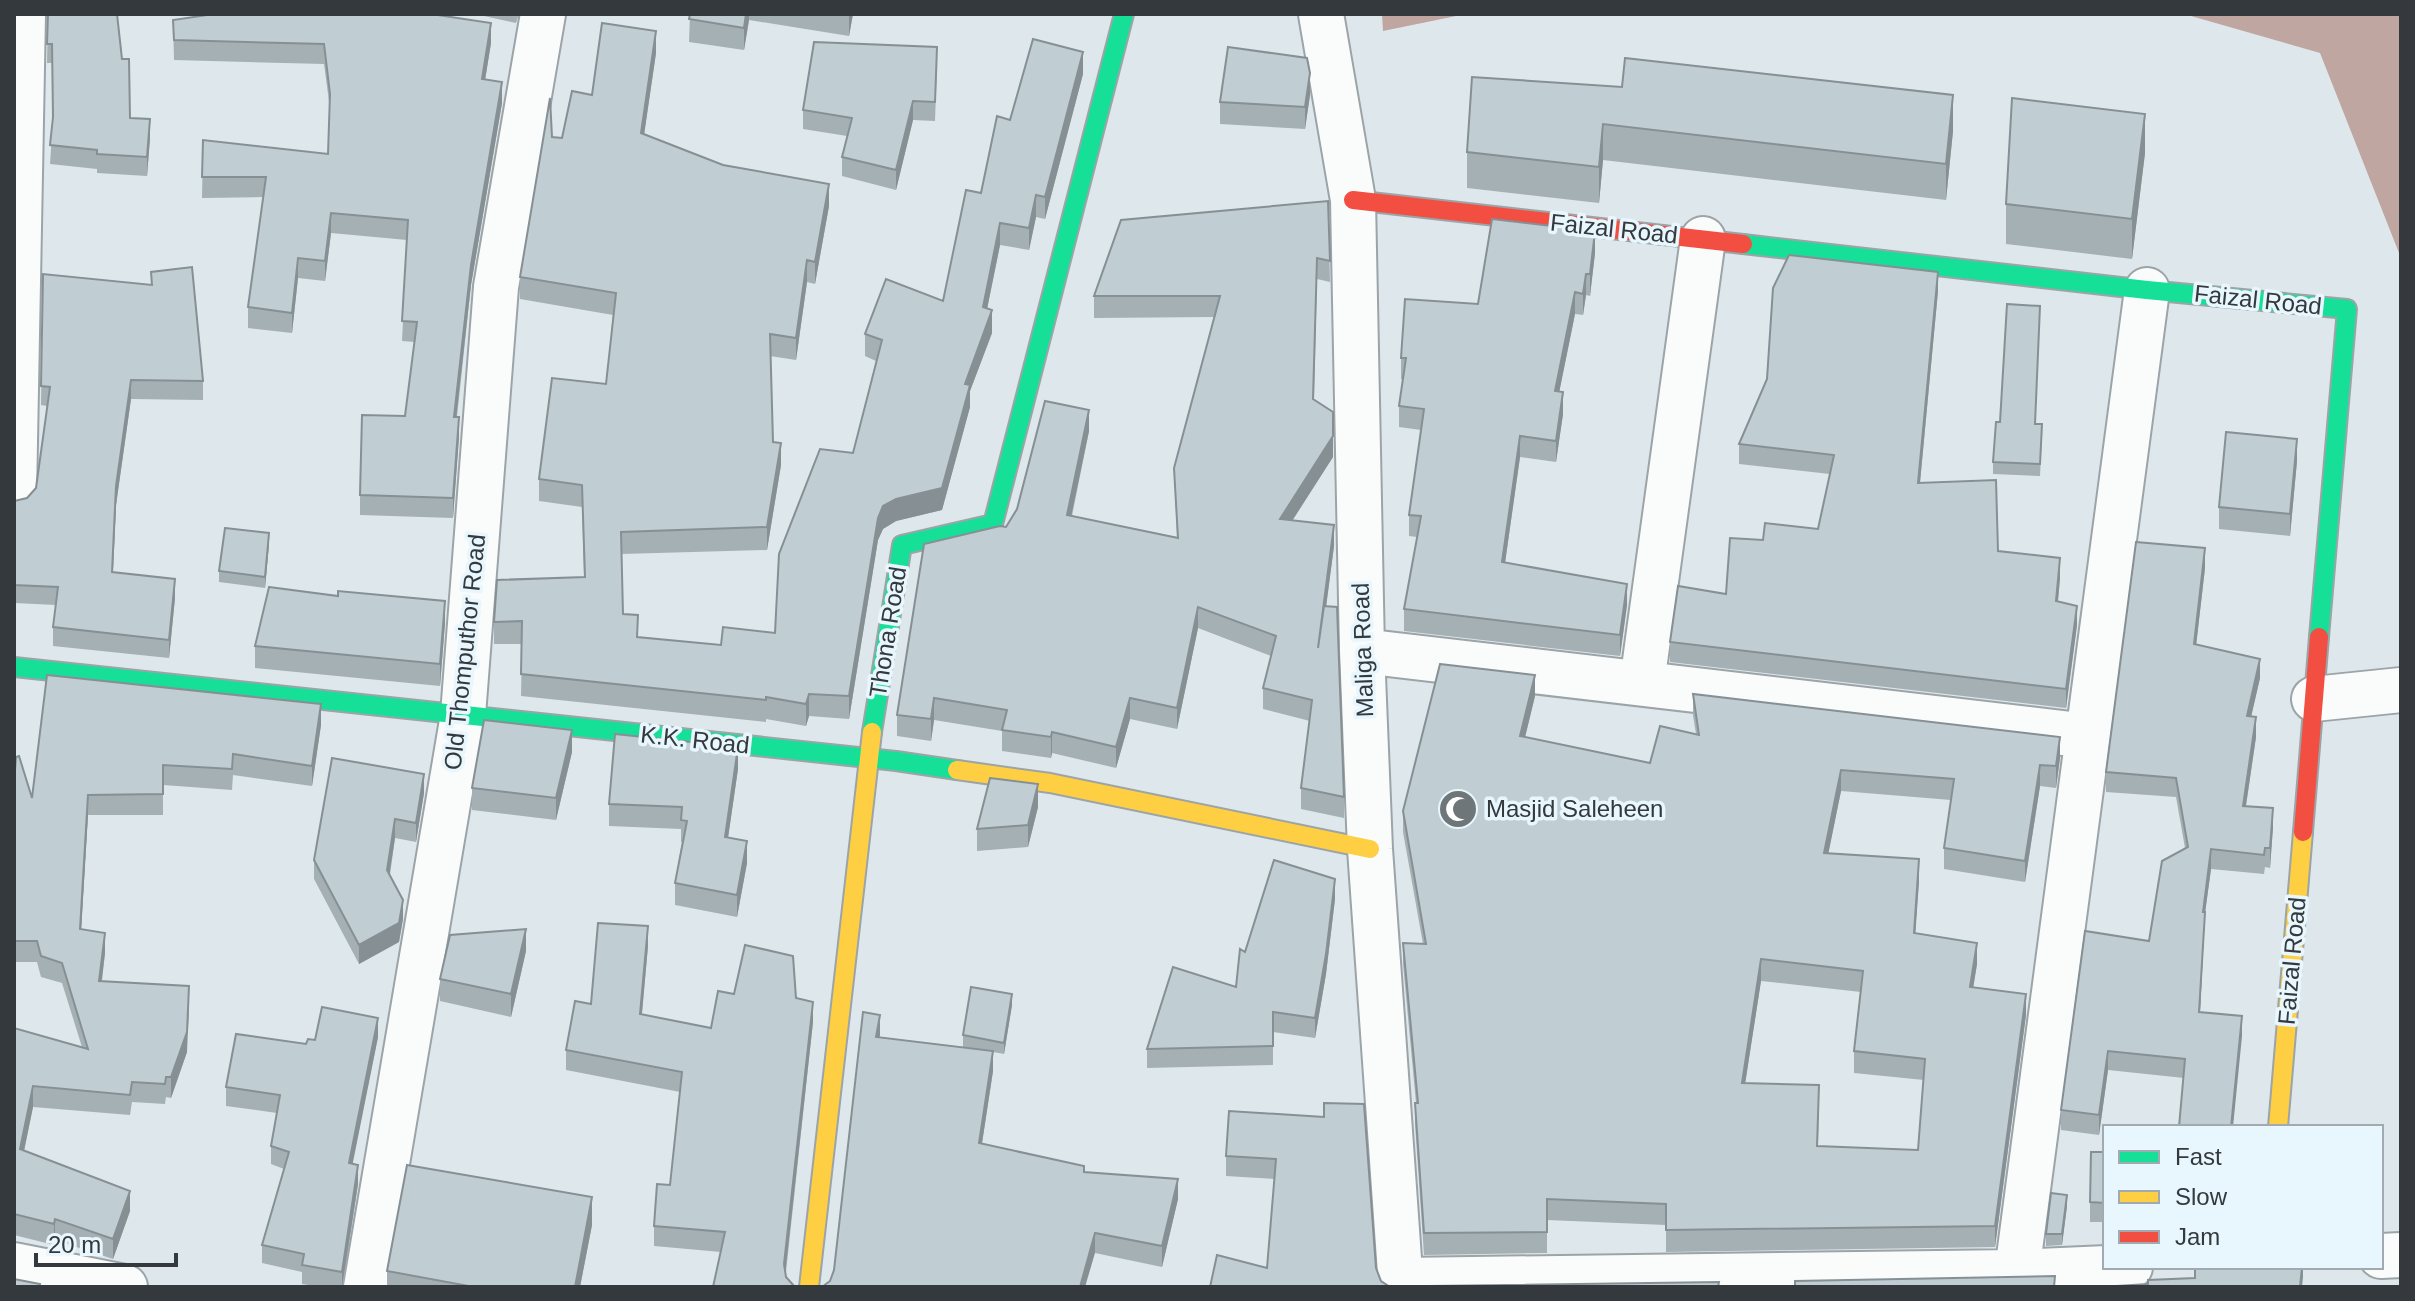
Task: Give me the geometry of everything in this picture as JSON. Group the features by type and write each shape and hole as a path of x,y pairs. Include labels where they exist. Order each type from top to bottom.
{"street":[{"path":"14,495 23,14"},
{"name":"Old Thomputhor Road","path":"366,1287 463,715 496,287 543,14"},
{"name":"Thona Road","path":"809,1287 868,758 902,545 993,524 1124,14"},
{"name":"Maliga Road","path":"1321,14 1353,200 1362,651 1370,849 1401,1284"},
{"name":"Faizal Road","path":"1353,200 2147,290 2347,309 2278,1125"},
{"path":"1642,683 1703,239"},
{"path":"2017,1272 2147,290"},
{"path":"1362,651 2088,736"},
{"name":"K.K. Road","path":"14,667 868,758 1050,783 1370,849"},
{"path":"2314,699 2401,690"},
{"path":"14,1265 125,1287"},
{"path":"1401,1284 2103,1268"}],"shaded area":[{"path":"1382,14 1466,14 1383,31"},
{"path":"2184,14 2401,14 2401,258 2320,53"}],"building":[{"path":"48,14 117,14 122,59 129,59 130,118 150,119 147,157 97,154 97,150 50,145 53,117 52,44 47,44"},
{"path":"214,14 431,14 491,23 482,79 502,82 471,265 454,417 459,417 453,498 360,495 362,415 405,416 417,322 402,321 408,220 331,213 325,261 298,258 292,313 248,307 266,177 202,177 203,140 328,154 330,94 324,44 174,40 173,20"},
{"path":"690,14 746,14 744,28 689,19"},
{"path":"602,23 656,31 641,133 723,165 829,184 815,262 807,260 796,338 770,334 773,442 781,443 767,527 621,532 623,614 638,615 637,637 721,645 723,627 775,633 779,554 820,449 853,453 882,340 865,334 886,279 943,301 966,190 981,193 997,116 1010,120 1033,39 1083,52 1045,197 1036,195 1029,228 1000,223 983,307 992,310 965,384 970,385 942,488 896,499 883,506 878,518 849,696 809,694 806,704 766,697 766,700 521,674 522,621 494,622 497,580 585,577 582,485 539,479 552,378 606,384 616,293 520,277 550,98 552,137 562,138 572,91 592,95"},
{"path":"814,42 937,47 935,102 913,101 896,170 842,157 852,118 803,110"},
{"path":"1228,47 1307,58 1310,73 1305,107 1220,102"},
{"path":"1625,58 1953,95 1946,164 1603,124 1599,167 1467,152 1472,77 1622,87"},
{"path":"2012,98 2145,114 2132,219 2006,204"},
{"path":"1328,201 1330,261 1317,258 1313,399 1333,412 1333,436 1280,519 1334,525 1318,648 1324,606 1337,607 1344,797 1301,788 1312,700 1263,688 1276,636 1198,607 1177,708 1130,698 1116,747 1052,732 1051,737 1002,730 1007,710 934,698 931,719 897,715 924,544 1006,527 1017,509 1045,401 1089,410 1067,515 1178,538 1174,468 1220,296 1094,296 1121,220"},
{"path":"1492,219 1595,231 1590,274 1586,274 1583,294 1575,292 1555,391 1563,392 1556,441 1520,436 1502,562 1627,584 1620,635 1404,609 1421,516 1409,515 1424,409 1399,406 1406,358 1401,358 1405,299 1478,304"},
{"path":"1789,255 1938,272 1918,483 1996,480 1998,551 2060,558 2056,601 2077,606 2066,689 1670,642 1678,586 1726,594 1730,538 1763,540 1765,523 1818,529 1834,455 1739,444 1767,379 1773,288"},
{"path":"192,267 203,381 131,380 116,486 112,572 175,579 169,640 53,627 58,587 14,585 14,501 27,498 36,488 50,387 41,386 43,274 152,285 151,272"},
{"path":"2007,304 2040,306 2035,424 2042,424 2040,464 1993,462 1996,422 2000,422"},
{"path":"2226,432 2297,439 2290,514 2219,507"},
{"path":"225,528 269,533 265,577 219,571"},
{"path":"2136,542 2205,548 2194,644 2260,659 2247,716 2256,717 2243,806 2273,808 2270,848 2265,848 2264,855 2211,849 2203,912 2199,1012 2242,1016 2231,1125 2179,1125 2185,1059 2108,1051 2099,1115 2061,1110 2085,931 2149,941 2162,861 2188,847 2176,778 2106,772"},
{"path":"269,587 338,596 338,591 445,601 440,664 255,646"},
{"path":"1440,664 1535,675 1520,736 1650,763 1660,726 1699,735 1693,694 2060,737 2056,766 2040,765 2025,861 1944,848 1954,779 1841,770 1824,853 1919,859 1914,933 1977,943 1970,987 2026,994 1995,1226 1666,1230 1666,1204 1547,1199 1547,1232 1424,1233 1415,1103 1418,1103 1403,943 1426,944 1403,811","holes":["1761,959 1863,971 1854,1051 1925,1059 1918,1150 1817,1146 1819,1085 1742,1083"]},
{"path":"47,675 321,704 312,766 233,754 232,769 163,765 163,794 88,795 80,929 105,933 99,981 189,986 187,1032 171,1077 166,1077 165,1084 132,1082 130,1095 33,1086 20,1149 130,1191 113,1239 55,1219 54,1224 14,1214 14,1028 88,1049 62,963 41,956 37,941 14,941 16,757 19,756 32,798"},
{"path":"484,720 572,730 556,798 472,788"},
{"path":"615,734 738,747 725,837 747,841 737,895 675,883 687,821 681,820 682,807 609,804"},
{"path":"332,758 424,774 416,823 395,819 387,870 403,900 399,923 359,945 314,860"},
{"path":"990,778 1038,784 1028,825 977,829"},
{"path":"1274,860 1335,879 1315,1018 1273,1012 1273,1046 1147,1049 1173,967 1236,987 1240,949 1245,952"},
{"path":"598,923 648,926 640,1014 711,1028 718,991 734,994 745,945 793,956 796,998 813,1002 784,1264 786,1277 795,1287 713,1287 725,1232 654,1226 657,1184 670,1185 682,1072 566,1050 575,1001 591,1004"},
{"path":"526,929 511,994 440,979 450,935"},
{"path":"971,987 1012,994 1004,1043 963,1035"},
{"path":"322,1007 378,1018 349,1163 358,1165 342,1272 302,1265 304,1254 262,1245 289,1152 271,1146 280,1095 226,1087 236,1034 306,1044 308,1039 315,1040"},
{"path":"863,1012 880,1015 876,1037 993,1051 979,1143 1084,1166 1084,1172 1178,1179 1162,1246 1095,1233 1080,1287 822,1287 830,1281 834,1270"},
{"path":"1324,1103 1364,1104 1376,1268 1381,1281 1390,1287 1210,1287 1217,1255 1267,1268 1276,1159 1226,1156 1229,1111 1324,1117"},
{"path":"2091,1152 2103,1152 2103,1203 2090,1202"},
{"path":"407,1165 592,1197 575,1287 474,1287 387,1271"},
{"path":"2051,1193 2067,1195 2062,1234 2046,1234"},
{"path":"2195,1269 2302,1269 2300,1287 2101,1287 2148,1284 2148,1280 2195,1278"},
{"path":"2055,1276 2054,1287 1795,1287 1795,1281"},
{"path":"14,1279 40,1284 39,1287 14,1287"},
{"path":"1719,1282 1718,1287 1428,1286"}],"traffic: fast":[{"path":"872,732 902,545 993,524 1124,14"},
{"path":"1743,244 2147,290 2347,309 2319,637"},
{"path":"14,667 957,770"}],"traffic: slow":[{"path":"809,1287 872,732"},
{"path":"957,770 1050,783 1370,849"},
{"path":"2278,1125 2303,832"}],"traffic: jam":[{"path":"1353,200 1743,244"},
{"path":"2303,832 2319,637"}],"place":[{"name":"Masjid Saleheen","path":"1458,809"}]}
